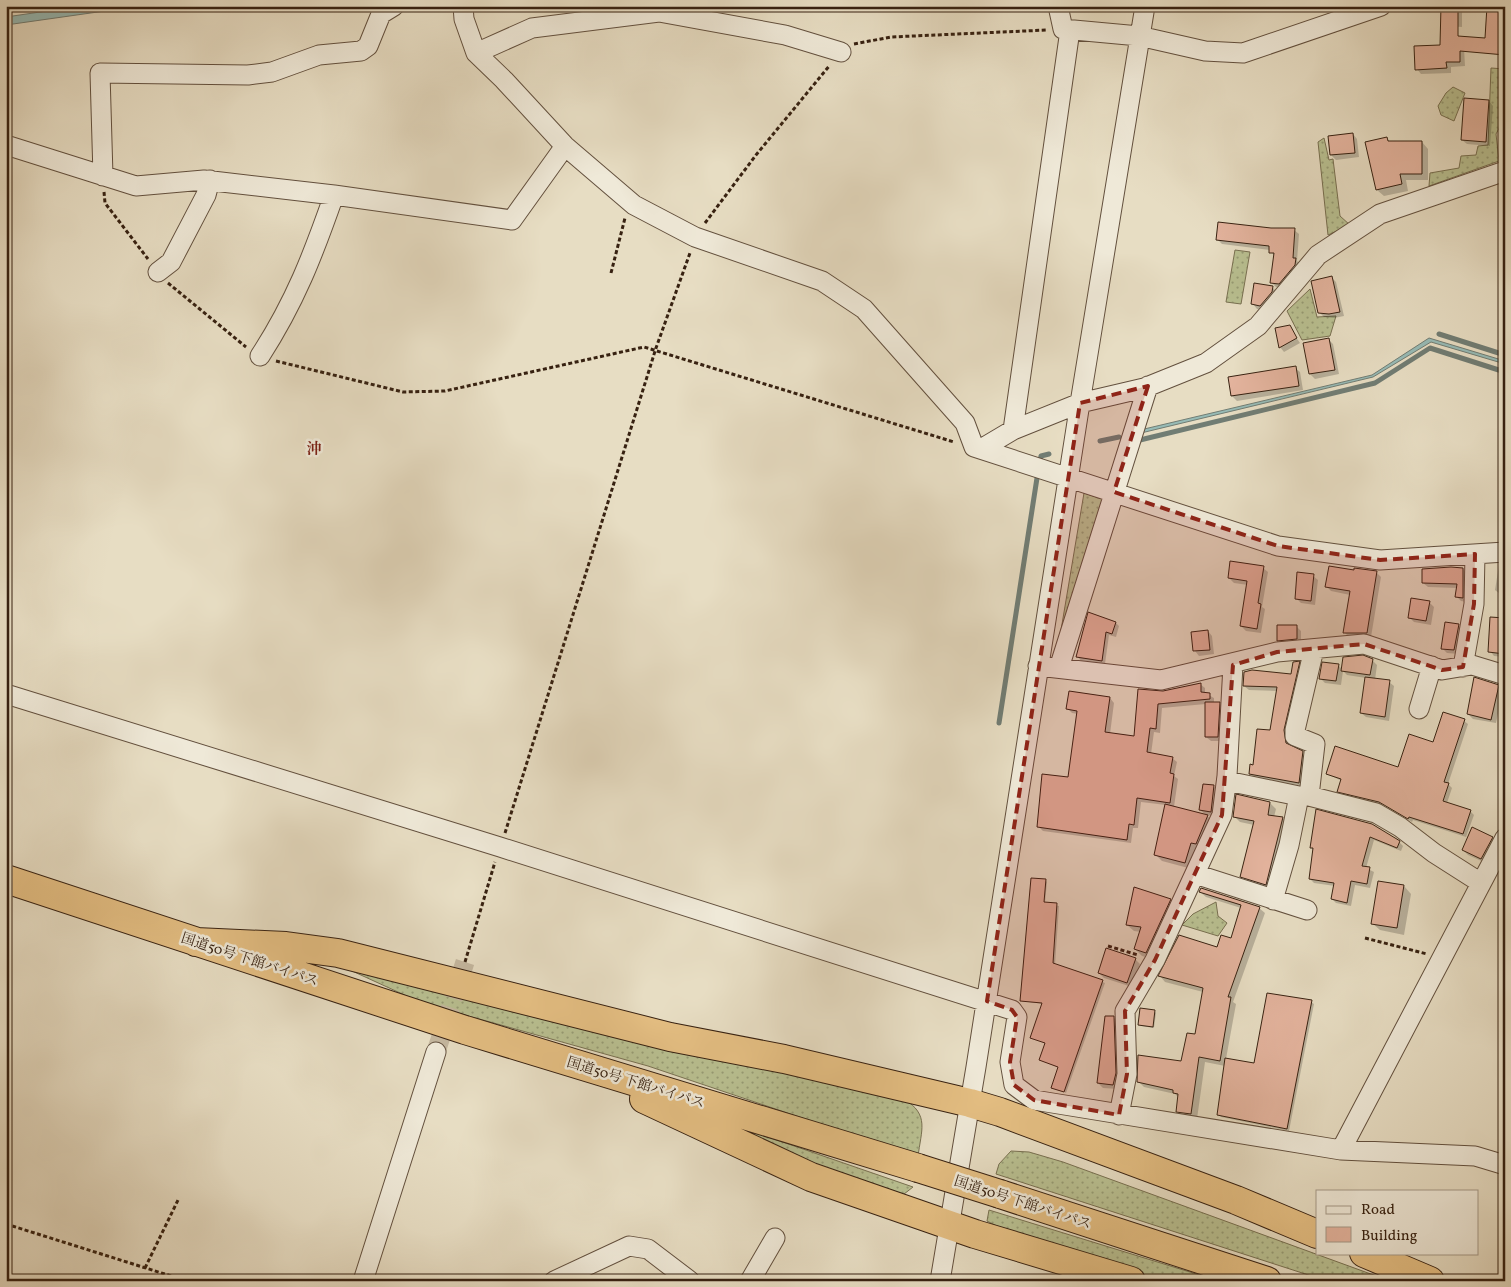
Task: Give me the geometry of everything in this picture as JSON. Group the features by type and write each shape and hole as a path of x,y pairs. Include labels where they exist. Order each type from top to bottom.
{"highway":[{"name":"国道50号 下館バイパス","path":"6,879 549,1055 918,1168 1267,1281"},
{"path":"196,942 286,946 338,954 670,1037 794,1062 970,1103 1000,1112 1236,1200 1316,1234"},
{"path":"549,1055 811,1176 950,1225 1131,1281"},
{"path":"1366,1254 1430,1281"}],"street":[{"path":"103,176 100,73 248,75 272,72 319,55 361,51 368,46 381,14 394,6"},
{"path":"463,6 464,19 476,53 504,80 565,146 630,201 695,237 822,281 864,309 965,423 978,448 1278,546 1380,560 1505,552"},
{"path":"1013,430 1066,30 1058,6"},
{"path":"940,1281 987,1001 1038,666 1145,6"},
{"path":"1066,30 1139,36 1205,51 1243,53 1381,6"},
{"path":"476,53 532,28 659,12 785,35 841,52"},
{"path":"6,144 136,186 210,180 512,220 565,146"},
{"path":"978,448 1013,430 1080,403 1148,386 1206,363 1258,326 1318,255 1380,214 1505,171"},
{"path":"158,272 171,262 206,195 210,180"},
{"path":"260,356 284,319 307,270 334,195"},
{"path":"1059,668 1148,386"},
{"path":"1463,666 1474,604 1474,554"},
{"path":"1038,666 1162,680 1277,652 1364,644 1442,670 1472,665 1505,675"},
{"path":"1273,900 1304,796 1315,744 1295,736 1314,649"},
{"path":"1119,1114 1127,1074 1125,1011 1155,960 1222,815 1227,781 1233,664"},
{"path":"1419,708 1432,666"},
{"path":"6,694 500,847 1012,1010 1017,1017 1010,1062 1014,1085 1034,1100 1340,1150 1475,1156 1505,1165"},
{"path":"1227,781 1304,796 1376,813 1400,827 1481,883"},
{"path":"1340,1150 1505,838"},
{"path":"1195,874 1307,910"},
{"path":"363,1281 436,1052"},
{"path":"750,1281 775,1238"},
{"path":"554,1281 629,1246 648,1249 690,1281"}],"path":[{"path":"464,962 656,348 695,237 714,208 846,46 891,37 1066,30"},
{"path":"103,176 105,203 158,272 253,354 403,392 445,391 644,346 656,348 958,444 978,448"},
{"path":"612,273 630,201"},
{"path":"1365,938 1416,949 1441,960"},
{"path":"1108,946 1155,960"},
{"path":"145,1268 179,1198"},
{"path":"6,1224 187,1281"}],"highlighted area":[{"path":"1148,386 1114,492 1278,546 1380,560 1475,554 1474,604 1463,667 1442,670 1364,644 1277,652 1233,665 1222,815 1155,960 1125,1011 1127,1074 1119,1115 1034,1100 1014,1085 1010,1062 1017,1017 1012,1010 987,1001 1080,403"}],"green space":[{"path":"1491,68 1505,69 1505,117 1496,134 1499,161 1429,186 1430,173 1459,168 1461,156 1476,155 1478,146 1488,145"},
{"path":"1453,87 1465,93 1454,121 1441,115 1438,106 1446,93"},
{"path":"1324,138 1329,160 1333,159 1340,216 1350,225 1328,235 1318,142"},
{"path":"1235,250 1250,252 1241,304 1226,302"},
{"path":"1310,289 1317,317 1336,316 1330,336 1302,340 1287,311"},
{"path":"1084,493 1105,500 1057,654"},
{"path":"1216,902 1218,916 1227,923 1218,936 1182,925 1193,914"},
{"path":"339,965 904,1099 918,1111 921,1117 922,1131 918,1157 648,1066 422,1003"},
{"path":"690,1110 913,1187 899,1198 879,1194"},
{"path":"1011,1151 1029,1152 1063,1162 1390,1281 1327,1281 996,1174 999,1164"},
{"path":"989,1210 1219,1281 1153,1281 1028,1242 987,1221"}],"water":[{"path":"81,6 140,6 6,25 6,17"},
{"path":"1429,338 1505,361 1505,364 1431,342 1373,377 1141,433 1140,430 1372,375"}],"building":[{"path":"1441,6 1458,6 1458,36 1485,38 1487,6 1505,6 1505,55 1460,51 1460,62 1446,62 1447,68 1415,70 1414,46 1440,45"},
{"path":"1464,98 1489,100 1486,142 1461,140"},
{"path":"1353,133 1355,153 1330,155 1328,136"},
{"path":"1387,137 1388,141 1422,141 1422,174 1400,174 1402,184 1376,190 1365,142"},
{"path":"1218,222 1271,228 1295,228 1293,258 1296,258 1295,265 1279,284 1270,283 1274,253 1269,253 1269,246 1216,240"},
{"path":"1332,276 1340,312 1318,313 1311,281"},
{"path":"1254,283 1273,286 1272,292 1260,306 1251,304"},
{"path":"1290,325 1297,338 1279,348 1275,328"},
{"path":"1329,338 1335,370 1309,374 1303,343"},
{"path":"1296,366 1299,386 1231,396 1228,377"},
{"path":"1230,561 1264,566 1258,603 1261,604 1257,629 1240,626 1247,581 1228,578"},
{"path":"1329,566 1377,571 1367,633 1343,633 1350,591 1325,587"},
{"path":"1463,568 1463,598 1455,597 1457,584 1422,583 1422,569"},
{"path":"1297,572 1314,574 1311,601 1295,599"},
{"path":"1411,598 1430,601 1426,621 1408,618"},
{"path":"1088,612 1116,622 1112,634 1106,632 1102,661 1076,657"},
{"path":"1490,617 1505,618 1505,654 1488,652"},
{"path":"1445,622 1459,624 1454,650 1441,649"},
{"path":"1277,625 1297,625 1297,639 1277,641"},
{"path":"1208,630 1210,650 1193,651 1191,632"},
{"path":"1363,655 1373,659 1370,675 1341,671 1343,657"},
{"path":"1300,661 1284,730 1286,743 1303,751 1299,783 1249,774 1250,764 1253,765 1257,729 1270,730 1277,687 1243,686 1244,672 1252,670 1291,674 1293,662"},
{"path":"1322,662 1339,664 1336,681 1319,679"},
{"path":"1365,677 1390,680 1385,717 1360,713"},
{"path":"1474,677 1499,685 1491,720 1467,714"},
{"path":"1201,683 1201,692 1210,693 1210,699 1158,704 1156,729 1150,728 1147,752 1173,757 1170,773 1174,774 1170,803 1137,798 1134,825 1129,824 1127,840 1037,827 1042,774 1068,777 1077,711 1066,709 1069,691 1110,697 1105,732 1134,736 1138,689 1163,691"},
{"path":"1205,702 1220,702 1218,737 1205,737"},
{"path":"1443,712 1465,719 1444,782 1449,783 1443,801 1471,810 1463,834 1409,817 1408,819 1379,802 1337,792 1341,779 1326,774 1335,746 1398,767 1409,734 1433,742"},
{"path":"1203,784 1214,785 1211,812 1199,810"},
{"path":"1236,794 1270,802 1268,815 1283,817 1266,885 1240,877 1254,821 1233,817"},
{"path":"1165,804 1208,815 1196,844 1191,843 1185,863 1154,855"},
{"path":"1316,809 1372,824 1400,841 1397,848 1370,837 1362,866 1370,867 1367,884 1351,881 1347,903 1331,899 1334,883 1309,879 1313,848 1310,848"},
{"path":"1472,827 1493,837 1481,859 1462,850"},
{"path":"1031,878 1046,879 1044,902 1057,903 1053,963 1103,980 1064,1092 1051,1088 1058,1067 1039,1060 1045,1043 1030,1038 1042,1003 1020,1001"},
{"path":"1378,881 1404,885 1397,928 1371,924"},
{"path":"1134,887 1171,899 1146,953 1134,949 1141,927 1126,925"},
{"path":"1201,888 1260,907 1228,997 1231,997 1220,1061 1199,1057 1191,1114 1176,1112 1178,1094 1173,1093 1173,1090 1137,1082 1138,1055 1181,1061 1187,1033 1195,1034 1203,988 1158,976 1179,935 1217,947 1221,935 1231,938 1241,905 1199,892"},
{"path":"1106,948 1136,958 1127,983 1098,973"},
{"path":"1267,993 1312,1000 1287,1129 1217,1115 1225,1058 1254,1063"},
{"path":"1140,1008 1155,1010 1153,1027 1138,1025"},
{"path":"1105,1016 1114,1016 1116,1073 1113,1085 1097,1083"}],"waterway":[{"path":"1439,334 1505,355"},
{"path":"1140,440 1375,383 1430,348 1505,372"},
{"path":"1100,441 1119,437"},
{"path":"1040,462 1041,456 1049,454"},
{"path":"999,723 1037,478"}],"tunnel":[{"path":"436,1052 465,962"}],"district":[{"name":"沖","path":"314,449"}]}
